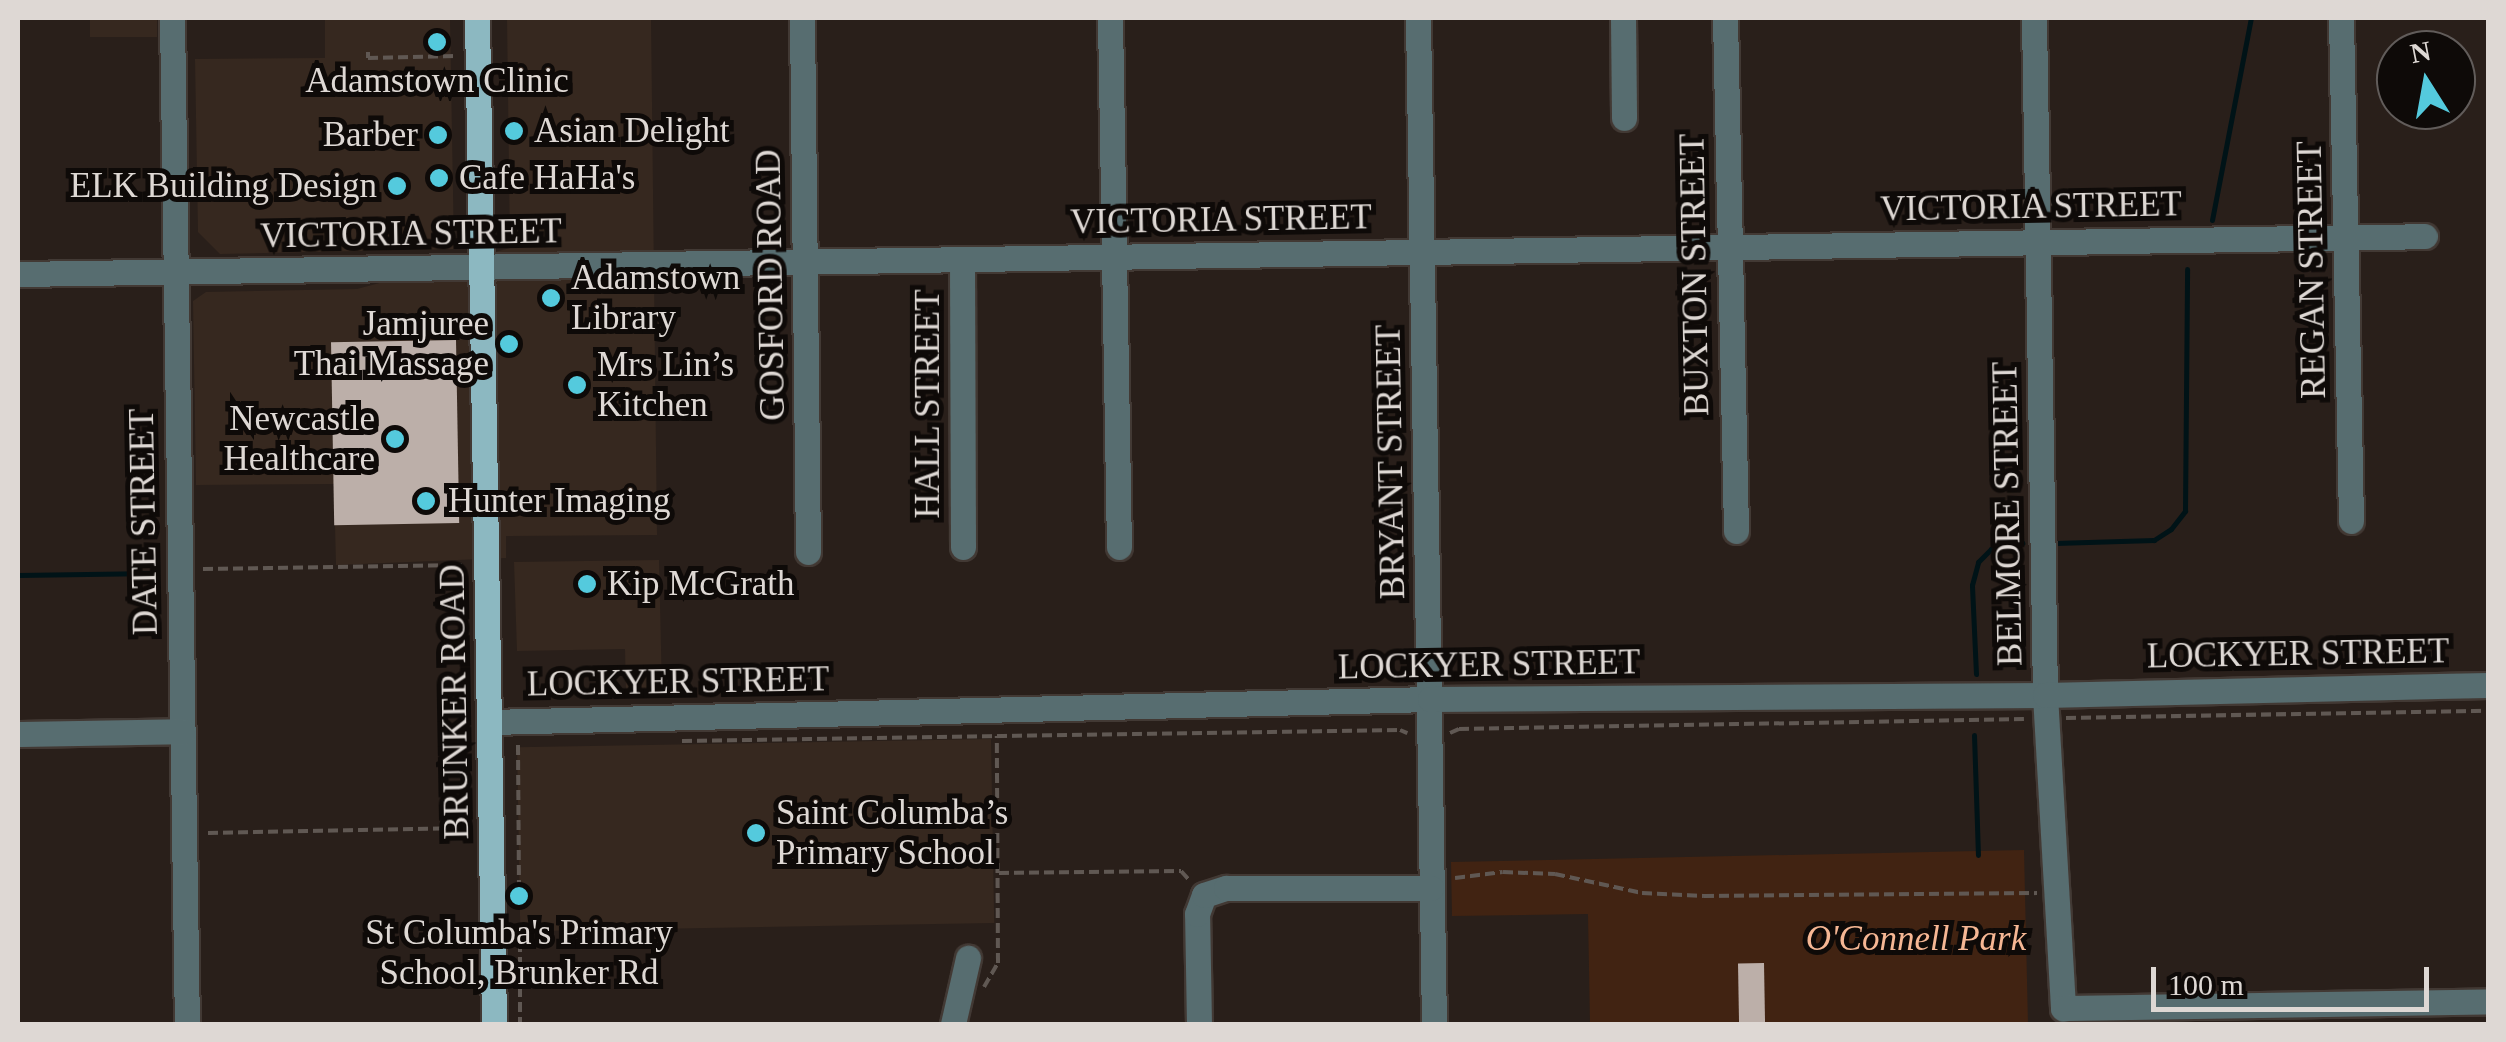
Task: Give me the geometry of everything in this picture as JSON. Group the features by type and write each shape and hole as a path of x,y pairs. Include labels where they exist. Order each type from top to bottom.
{"main road":[{"name":"BRUNKER ROAD","path":"477,18 494,1024"}],"street":[{"name":"DATE STREET","path":"172,18 187,1024"},
{"name":"GOSFORD ROAD","path":"802,18 808,552"},
{"path":"1110,18 1118,547"},
{"name":"BRYANT STREET","path":"1418,18 1430,699 1441,883 1434,1024"},
{"path":"1623,18 1624,118"},
{"name":"BUXTON STREET","path":"1725,18 1736,531"},
{"name":"BELMORE STREET","path":"2034,18 2046,695 2064,1008 2488,1001"},
{"name":"REGAN STREET","path":"2342,18 2352,522"},
{"name":"VICTORIA STREET","path":"18,274 484,270 2425,236"},
{"name":"HALL STREET","path":"962,260 964,548"},
{"name":"LOCKYER STREET","path":"490,722 1430,699 2046,695 2488,685"},
{"path":"18,734 183,731"},
{"path":"1199,1024 1197,914 1204,895 1226,888 1441,883"},
{"path":"954,1024 968,958"}],"path":[{"path":"368,52 368,58 456,56"},
{"path":"198,569 462,565"},
{"path":"2066,718 2488,711"},
{"path":"1441,737 1458,729 2028,720"},
{"path":"677,741 1400,730 1416,738"},
{"path":"997,736 998,962"},
{"path":"512,905 519,890 515,744 537,743"},
{"path":"208,833 467,828"},
{"path":"998,873 1181,871 1204,895"},
{"path":"1441,883 1503,872 1555,874 1642,893 1704,896 2058,893"},
{"path":"512,930 520,942 520,1024"}],"shaded area":[{"path":"90,18 157,18 157,37 90,37"},
{"path":"325,18 450,18 454,249 220,254 198,232 195,59 325,58"},
{"path":"507,18 651,18 657,535 506,536 506,558 336,565 334,484 196,485 193,301 206,292 357,289 510,248"},
{"path":"659,560 662,691 626,692 625,649 517,651 514,562"},
{"name":"Saint Columba’s Primary School","path":"991,739 994,923 520,931 517,747"}],"green space":[{"name":"O'Connell Park","path":"2024,850 2028,1024 1590,1024 1588,914 1452,916 1451,862"}],"building":[{"name":"Newcastle Healthcare","path":"456,340 459,523 334,525 331,342"},
{"path":"1738,963 1764,963 1765,1024 1739,1024"}],"waterway":[{"path":"2212,220 2251,18"},
{"path":"2055,543 2154,540 2171,529 2185,511 2187,269"},
{"path":"1976,674 1972,585 1978,562 1991,549 2022,543"},
{"path":"18,575 156,573"},
{"path":"1974,735 1978,855"}],"place":[{"name":"Adamstown Clinic","path":"437,42"},
{"name":"Asian Delight","path":"514,131"},
{"name":"Barber","path":"438,135"},
{"name":"Cafe HaHa's","path":"439,178"},
{"name":"ELK Building Design","path":"397,186"},
{"name":"Adamstown Library","path":"551,298"},
{"name":"Jamjuree Thai Massage","path":"509,344"},
{"name":"Mrs Lin’s Kitchen","path":"577,385"},
{"name":"Newcastle Healthcare","path":"395,439"},
{"name":"Hunter Imaging","path":"426,501"},
{"name":"Kip McGrath","path":"587,584"},
{"name":"Saint Columba’s Primary School","path":"756,833"},
{"name":"St Columba's Primary School, Brunker Rd","path":"519,896"}]}
